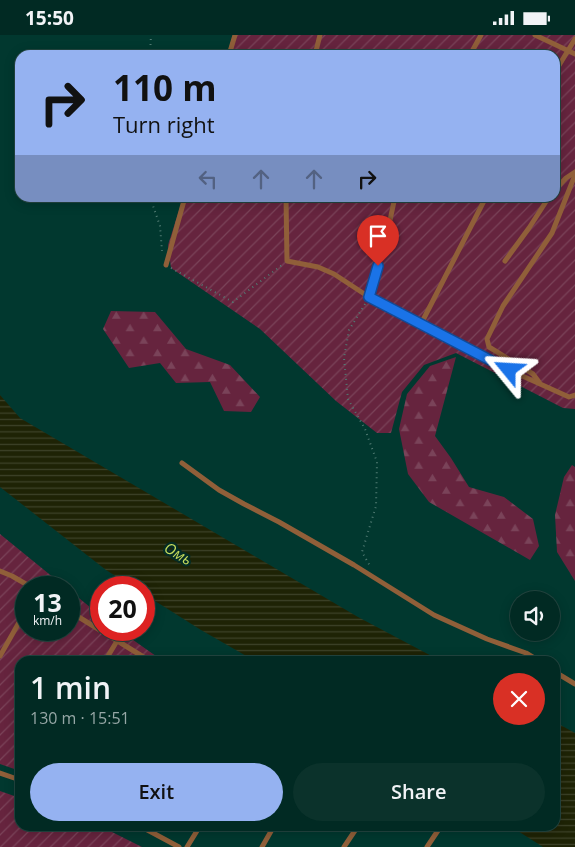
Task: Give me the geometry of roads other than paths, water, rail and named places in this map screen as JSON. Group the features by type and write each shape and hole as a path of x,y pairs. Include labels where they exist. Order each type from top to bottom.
{"lane":[{"path":"230,50 235,35"},
{"path":"316,50 320,35"},
{"path":"473,50 481,35"},
{"path":"535,35 575,55"},
{"path":"560,64 575,39"},
{"path":"560,185 566,178 575,173"},
{"path":"540,384 533,374 489,347 487,339 503,306 552,233 575,173"},
{"path":"166,265 184,202"},
{"path":"286,202 287,261 318,267 334,274 369,297 509,370 569,397 575,395"},
{"path":"369,297 394,202"},
{"path":"420,324 483,202"},
{"path":"505,261 530,228 546,202"},
{"path":"182,463 219,490 346,560 434,615 531,656"},
{"path":"0,571 15,578"},
{"path":"0,656 15,629"},
{"path":"108,656 117,641 142,656"},
{"path":"560,675 575,684"},
{"path":"0,773 15,778"},
{"path":"149,831 179,847"},
{"path":"188,847 197,831"},
{"path":"262,847 271,831"},
{"path":"344,847 355,831"},
{"path":"427,847 438,831"}],"water":[{"name":"Омь","path":"0,395 20,418 358,617 432,656 246,656 155,601 155,576 116,576 0,487"},
{"path":"560,725 575,733 575,847 543,847 518,831 560,831"}]}
